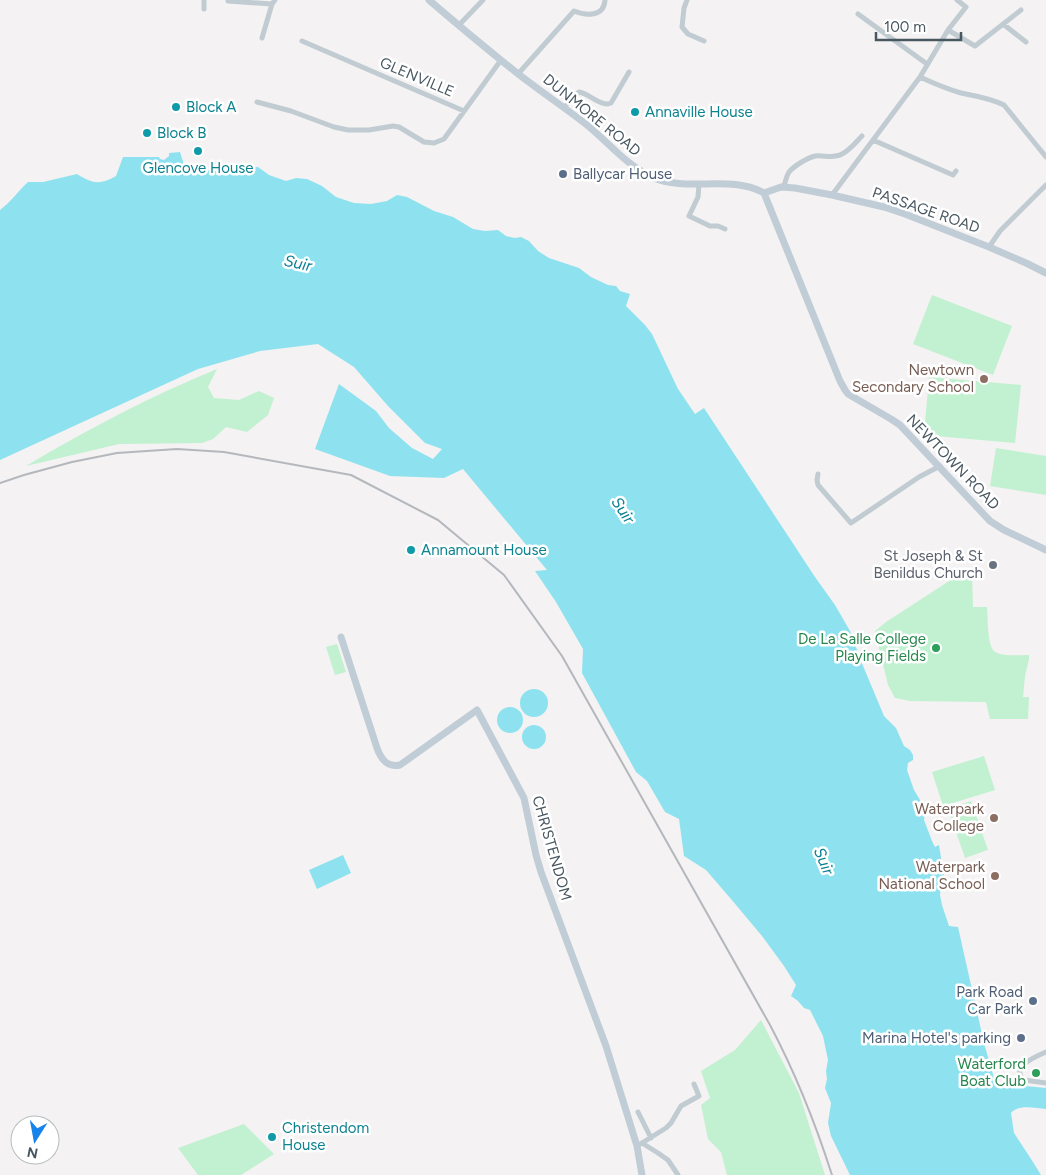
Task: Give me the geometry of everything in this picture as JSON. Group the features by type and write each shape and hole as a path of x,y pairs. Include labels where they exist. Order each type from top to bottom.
{"main road":[{"name":"DUNMORE ROAD","path":"429,0 518,74 592,130 626,161 644,172 667,182 680,184 738,184 764,193"},
{"name":"PASSAGE ROAD","path":"764,193 775,188 784,187 804,189 898,212 989,247 1046,273"},
{"name":"NEWTOWN ROAD","path":"764,193 790,260 848,394 897,423 993,523 1046,550"},
{"name":"CHRISTENDOM","path":"340,638 377,748 386,764 394,766 400,764 477,710 524,798 541,872 606,1046 639,1144 642,1175"}],"street":[{"path":"204,0 204,9"},
{"path":"459,25 484,0"},
{"path":"518,74 574,12 590,15 596,13 604,6 605,0"},
{"path":"686,0 682,27 688,34 704,41"},
{"path":"957,0 966,7"},
{"path":"832,195 920,77 948,30 971,0"},
{"path":"228,1 273,2 262,38"},
{"path":"948,30 975,46 1021,10"},
{"path":"858,14 928,64"},
{"path":"1003,24 1026,42"},
{"name":"GLENVILLE","path":"302,41 464,111 501,60"},
{"path":"564,108 580,92 601,104 608,104 629,72"},
{"path":"920,77 940,86 961,93 982,96 1004,105 1046,157"},
{"path":"257,102 348,130 370,130 388,126 399,127 424,142 434,143 444,139 464,111"},
{"path":"784,187 789,172 795,167 815,156 835,157 842,155 862,136"},
{"path":"873,140 952,175 956,171"},
{"path":"699,184 698,197 689,216 710,226 718,226 726,230"},
{"path":"989,247 1000,230 1046,185"},
{"path":"818,474 818,485 851,523 919,477 940,466"},
{"path":"1046,1052 1027,1062 1020,1070 1020,1077 1024,1080 1046,1083"},
{"path":"639,1144 666,1128 681,1106 699,1096 694,1084"},
{"path":"638,1112 651,1138"},
{"path":"639,1144 668,1160 678,1175"}],"green space":[{"path":"932,295 1012,326 993,375 913,344"},
{"path":"217,369 208,387 214,398 239,400 259,391 274,398 268,415 247,432 226,427 213,439 202,443 119,444 26,466 120,414 168,390"},
{"path":"929,377 1021,385 1015,443 924,435"},
{"path":"996,448 1046,456 1046,495 990,486"},
{"name":"De La Salle College Playing Fields","path":"963,572 972,574 973,607 987,607 989,637 994,651 1006,655 1029,655 1023,697 1029,697 1028,719 990,719 986,702 910,701 895,698 888,685 875,631"},
{"path":"337,644 346,672 335,675 326,647"},
{"path":"984,756 995,790 943,806 932,772"},
{"path":"971,801 988,850 965,858 948,809"},
{"path":"761,1020 799,1093 825,1175 727,1175 721,1152 708,1139 701,1105 710,1098 701,1071 735,1050"},
{"path":"244,1124 274,1154 241,1175 198,1175 178,1148"}],"water":[{"name":"Suir","path":"180,152 185,168 196,172 258,167 269,175 286,181 296,178 307,179 322,186 336,197 354,203 371,204 387,201 397,195 407,197 434,211 453,217 473,229 485,231 498,230 506,236 521,237 529,241 538,251 549,258 579,268 591,277 608,285 616,286 620,291 630,294 626,306 652,334 678,389 695,414 704,408 835,605 850,631 884,716 896,728 904,746 913,755 913,760 908,763 907,770 914,790 923,805 925,811 924,820 932,841 935,847 939,845 944,877 940,895 942,905 949,926 958,927 984,1043 994,1078 998,1083 1046,1088 1046,1109 1018,1108 1011,1113 1014,1133 1041,1175 850,1175 831,1136 828,1123 831,1103 825,1088 828,1060 823,1036 810,1010 804,1008 791,996 796,985 762,936 706,870 684,856 679,819 665,812 647,781 636,772 582,673 583,649 556,602 535,571 547,570 463,469 444,478 390,476 315,449 339,384 376,411 389,428 412,448 433,459 442,449 425,443 388,406 354,367 318,344 260,351 198,369 0,460 0,210 28,182 43,182 77,174 88,180 101,182 116,176 123,157 159,157 164,160 169,156 169,153"},
{"path":"534,689 544,693 548,703 544,713 534,717 524,713 520,703 524,693"},
{"path":"510,707 519,711 523,720 519,729 510,733 501,729 497,720 501,711"},
{"path":"534,725 539,726 545,732 545,742 539,748 534,749 529,748 523,742 522,737 523,732 529,726"},
{"path":"343,855 351,873 317,889 309,870"}],"railway":[{"path":"0,483 72,462 117,453 177,449 224,452 351,475 438,520 504,575 562,656 770,1025 804,1098 832,1175"}],"place":[{"name":"Block A","path":"176,107"},
{"name":"Annaville House","path":"635,112"},
{"name":"Block B","path":"147,133"},
{"name":"Glencove House","path":"198,151"},
{"name":"Ballycar House","path":"563,174"},
{"name":"Newtown Secondary School","path":"984,379"},
{"name":"Annamount House","path":"411,550"},
{"name":"St Joseph & St Benildus Church","path":"993,565"},
{"name":"De La Salle College Playing Fields","path":"936,648"},
{"name":"Waterpark College","path":"994,818"},
{"name":"Waterpark National School","path":"995,876"},
{"name":"Park Road Car Park","path":"1033,1001"},
{"name":"Marina Hotel's parking","path":"1021,1038"},
{"name":"Waterford Boat Club","path":"1036,1073"},
{"name":"Christendom House","path":"272,1137"}]}
